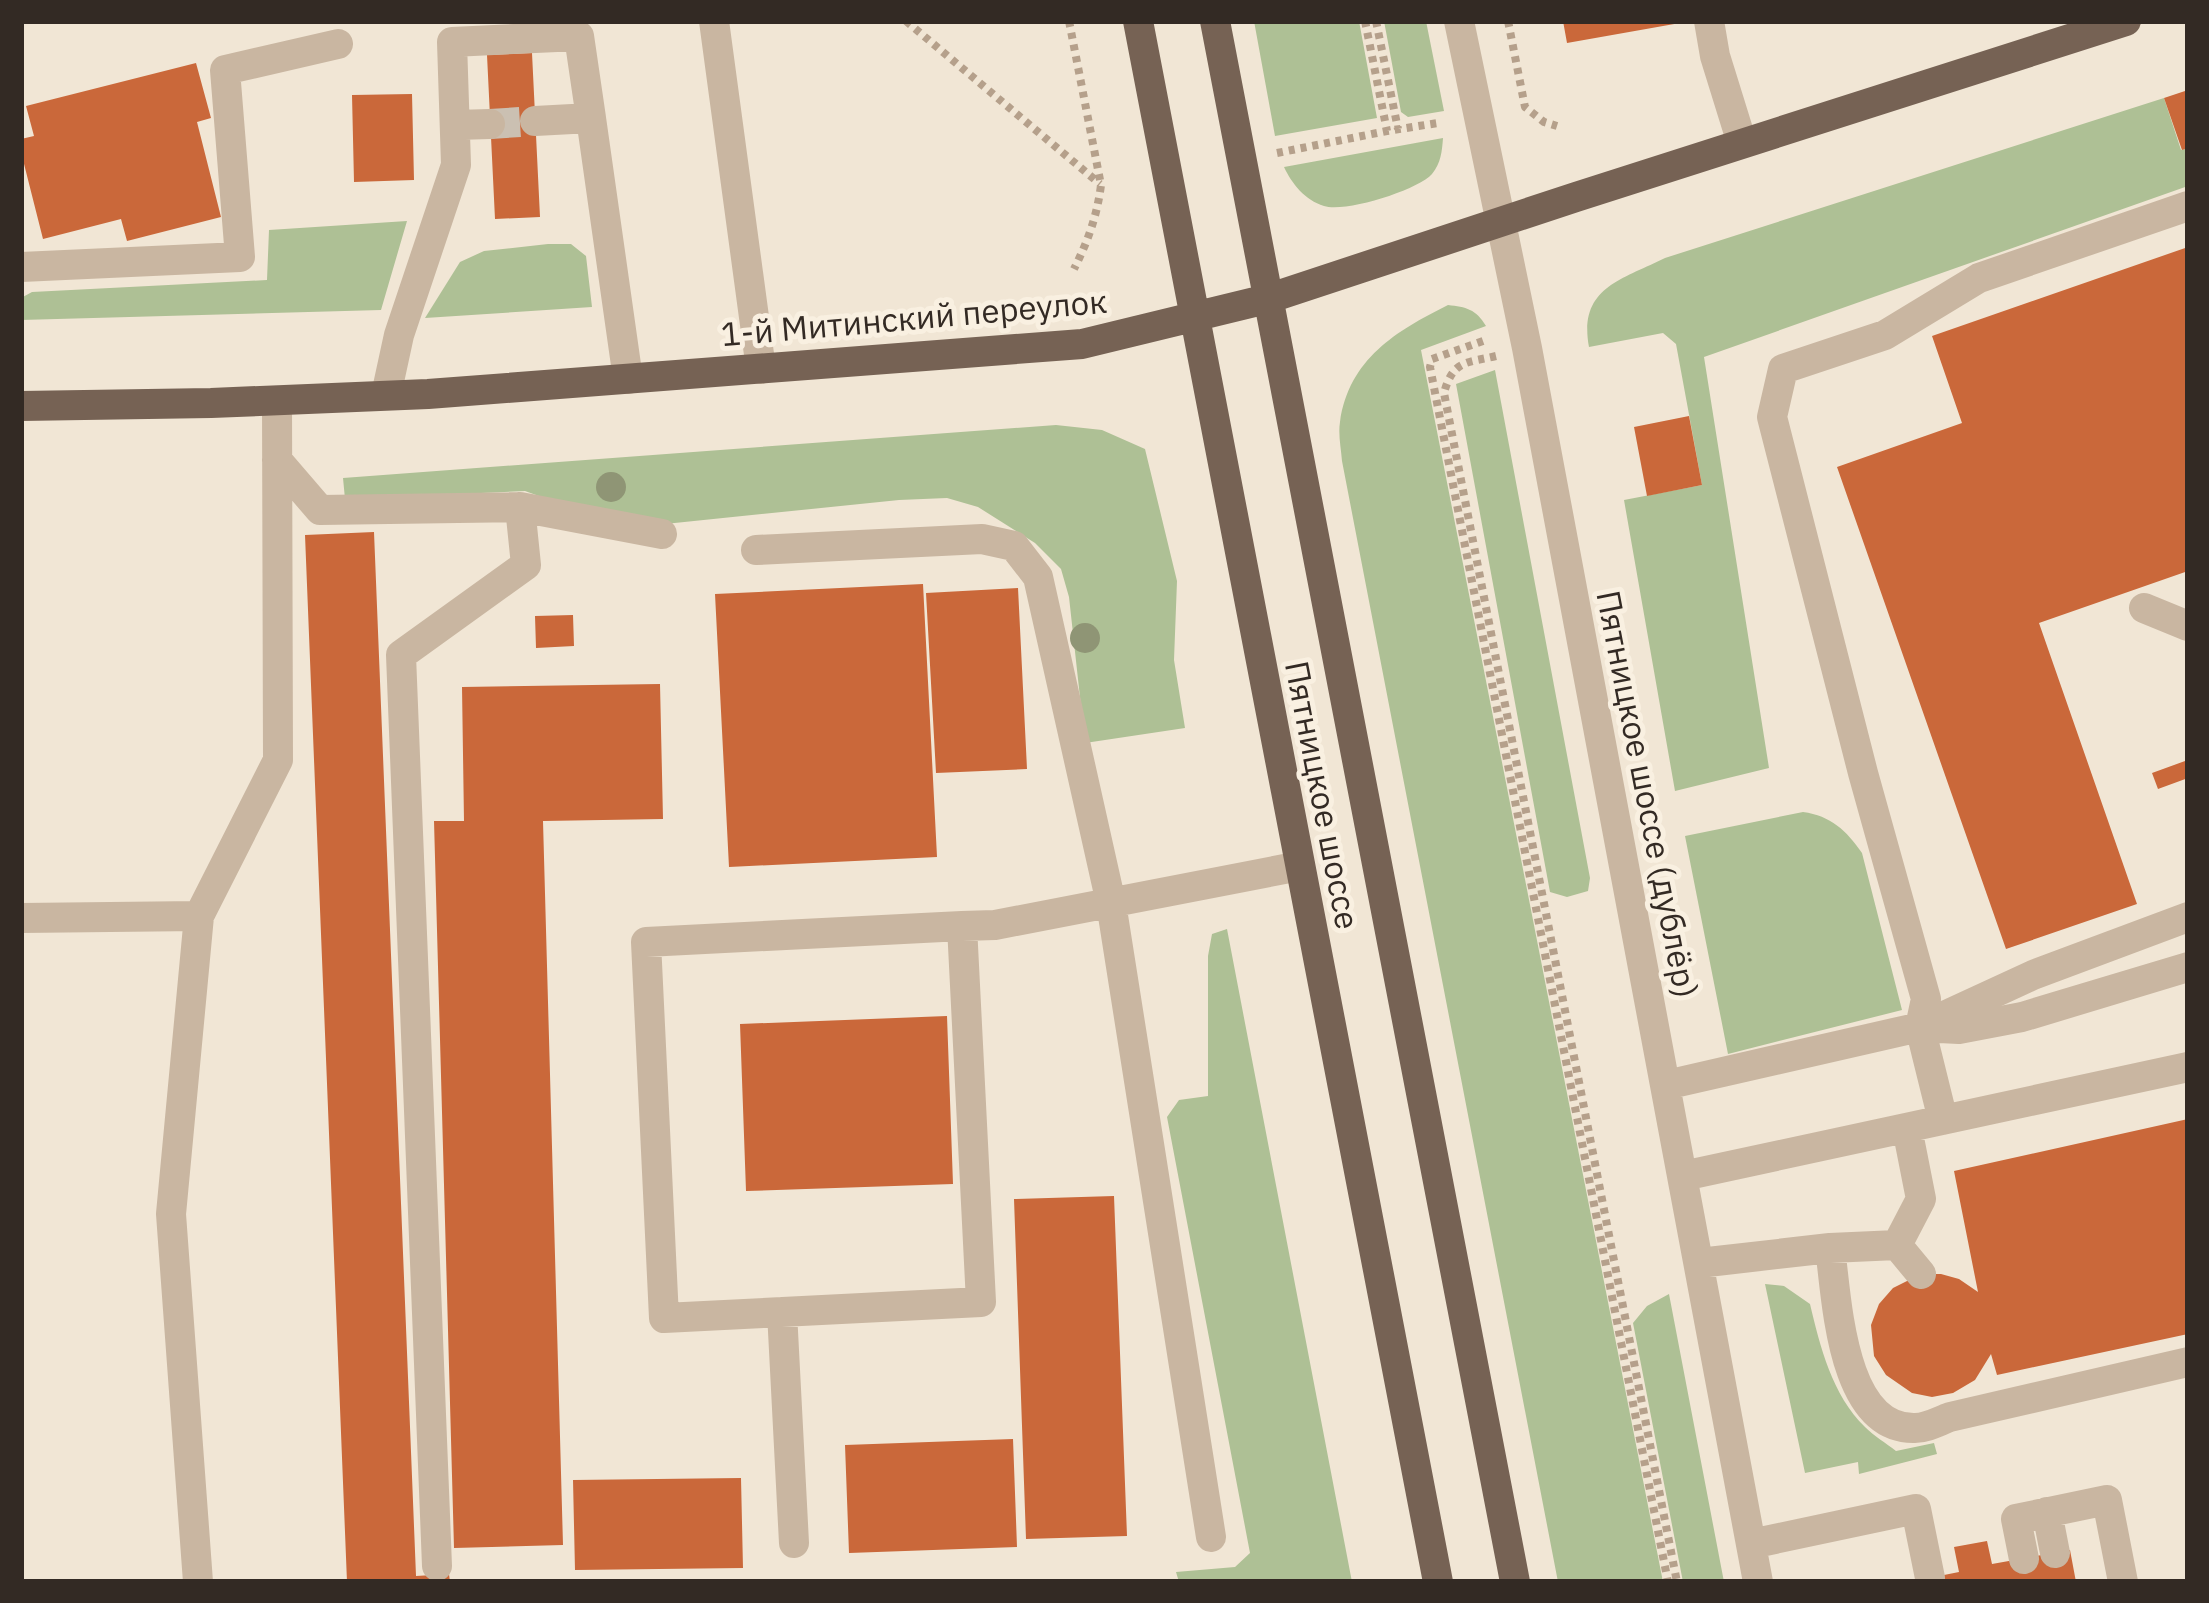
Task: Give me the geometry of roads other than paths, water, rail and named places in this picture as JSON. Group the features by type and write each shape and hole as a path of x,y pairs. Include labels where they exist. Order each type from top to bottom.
{"main road":[{"name":"Пятницкое шоссе","path":"1138,21 1438,1582"},
{"name":"Пятницкое шоссе","path":"1215,21 1515,1582"},
{"name":"1-й Митинский переулок","path":"21,406 386,395 1082,344 1267,299 2126,21"}],"street":[{"path":"715,21 761,369"},
{"name":"Пятницкое шоссе (дублёр)","path":"1459,21 1527,348 1758,1582"},
{"path":"1708,21 1742,143"},
{"path":"386,395 399,335 456,165 452,42 579,36 628,379"},
{"path":"21,267 240,257 225,70 338,44"},
{"path":"536,121 591,118"},
{"path":"456,125 490,124"},
{"path":"1943,1120 1920,1027 1926,999 1772,417 1784,369 1886,335 1979,278 2188,206"},
{"path":"198,1582 171,1214 199,916 278,760 278,401"},
{"path":"277,460 320,510 520,507 662,534"},
{"path":"437,1565 400,655 526,565 520,507"},
{"path":"756,550 982,539 1013,546 1038,577 1111,903 1211,1538"},
{"path":"2144,608 2188,626"},
{"path":"962,926 981,1302 664,1318 646,942 962,926 995,925 1300,866"},
{"path":"21,918 199,916"},
{"path":"1666,1085 1920,1027 2033,975 2188,916"},
{"path":"1920,1027 1959,1029 2022,1017 2188,967"},
{"path":"1683,1176 2188,1066"},
{"path":"1897,1246 1921,1199 1907,1128"},
{"path":"1699,1264 1830,1248 1897,1246 1922,1274"},
{"path":"1830,1248 1847,1361 1875,1412 1898,1427 1920,1429 1950,1417 2188,1362"},
{"path":"782,1312 794,1543"},
{"path":"2040,1556 2016,1519 2107,1500 2123,1582"},
{"path":"1751,1544 1916,1509 1930,1578"}],"tunnel":[{"path":"490,124 535,121"}]}
